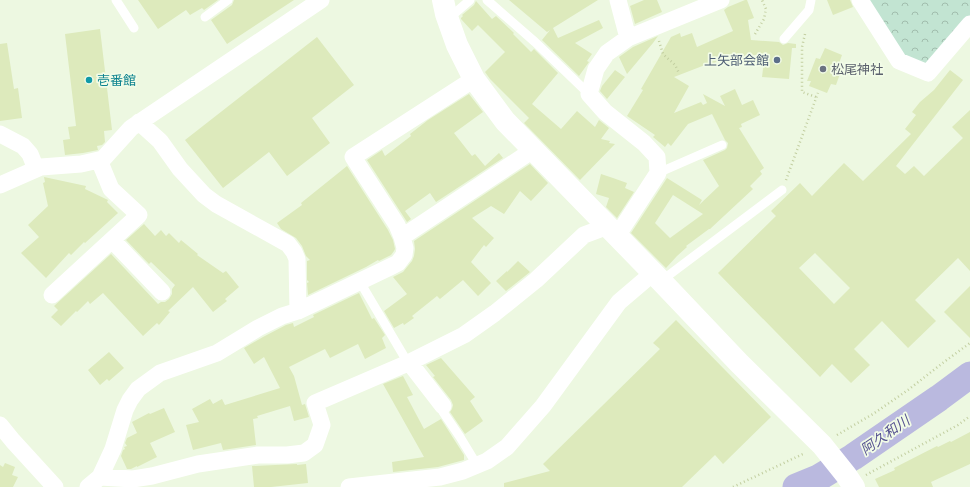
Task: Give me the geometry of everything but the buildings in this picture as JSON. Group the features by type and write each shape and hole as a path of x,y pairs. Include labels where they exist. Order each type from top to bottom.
{"street":[{"path":"0,185 41,167 82,164 103,159 138,122 321,0"},
{"path":"618,0 628,38"},
{"path":"612,230 658,173 657,157 644,143 605,112 589,94 596,69 607,53 628,38 721,0"},
{"path":"860,0 900,61 928,73 970,24"},
{"path":"446,10 457,45 474,79 505,121 739,362 825,448 851,481"},
{"path":"94,482 113,449 125,410 130,400 138,389 160,373 217,353 258,328 282,316 360,282 398,263 404,255 406,248 397,225 353,157 474,79"},
{"path":"138,122 160,141 180,168 204,195 216,204 288,244 297,259 298,310"},
{"path":"0,134 24,146 30,154 36,169"},
{"path":"402,237 533,150"},
{"path":"52,295 139,215 111,189 99,160"},
{"path":"94,482 152,476 198,464 258,455 287,455 304,452 315,445 322,424 316,403 409,362 464,335 495,313 536,280 584,235 600,229 612,230"},
{"path":"112,240 162,292"},
{"path":"349,487 440,477 463,472 487,461 507,447 543,406 619,302 657,277"},
{"path":"409,362 443,406"},
{"path":"0,425 55,487"}],"lane":[{"path":"116,0 134,28"},
{"path":"205,17 228,0"},
{"path":"446,10 470,0"},
{"path":"487,0 535,42 589,94"},
{"path":"784,39 809,10 811,0"},
{"path":"658,173 722,145"},
{"path":"657,277 782,190"},
{"path":"360,282 409,362"},
{"path":"443,406 444,408 442,412 460,437 477,465"}],"path":[{"path":"755,34 764,19 766,9 762,0"},
{"path":"809,10 802,47 802,92 816,97"},
{"path":"654,27 663,54 675,65 679,74"},
{"path":"782,190 818,93"},
{"path":"733,487 825,448 908,390 970,343"},
{"path":"851,481 958,425 970,416"}],"green space":[{"path":"869,0 970,0 970,17 928,65 904,55"}],"waterway":[{"name":"阿久和川","path":"796,487 818,478 853,457 970,375"}],"place":[{"name":"上矢部会館","path":"777,60"},
{"name":"松尾神社","path":"823,69"},
{"name":"壱番館","path":"89,80"}]}
